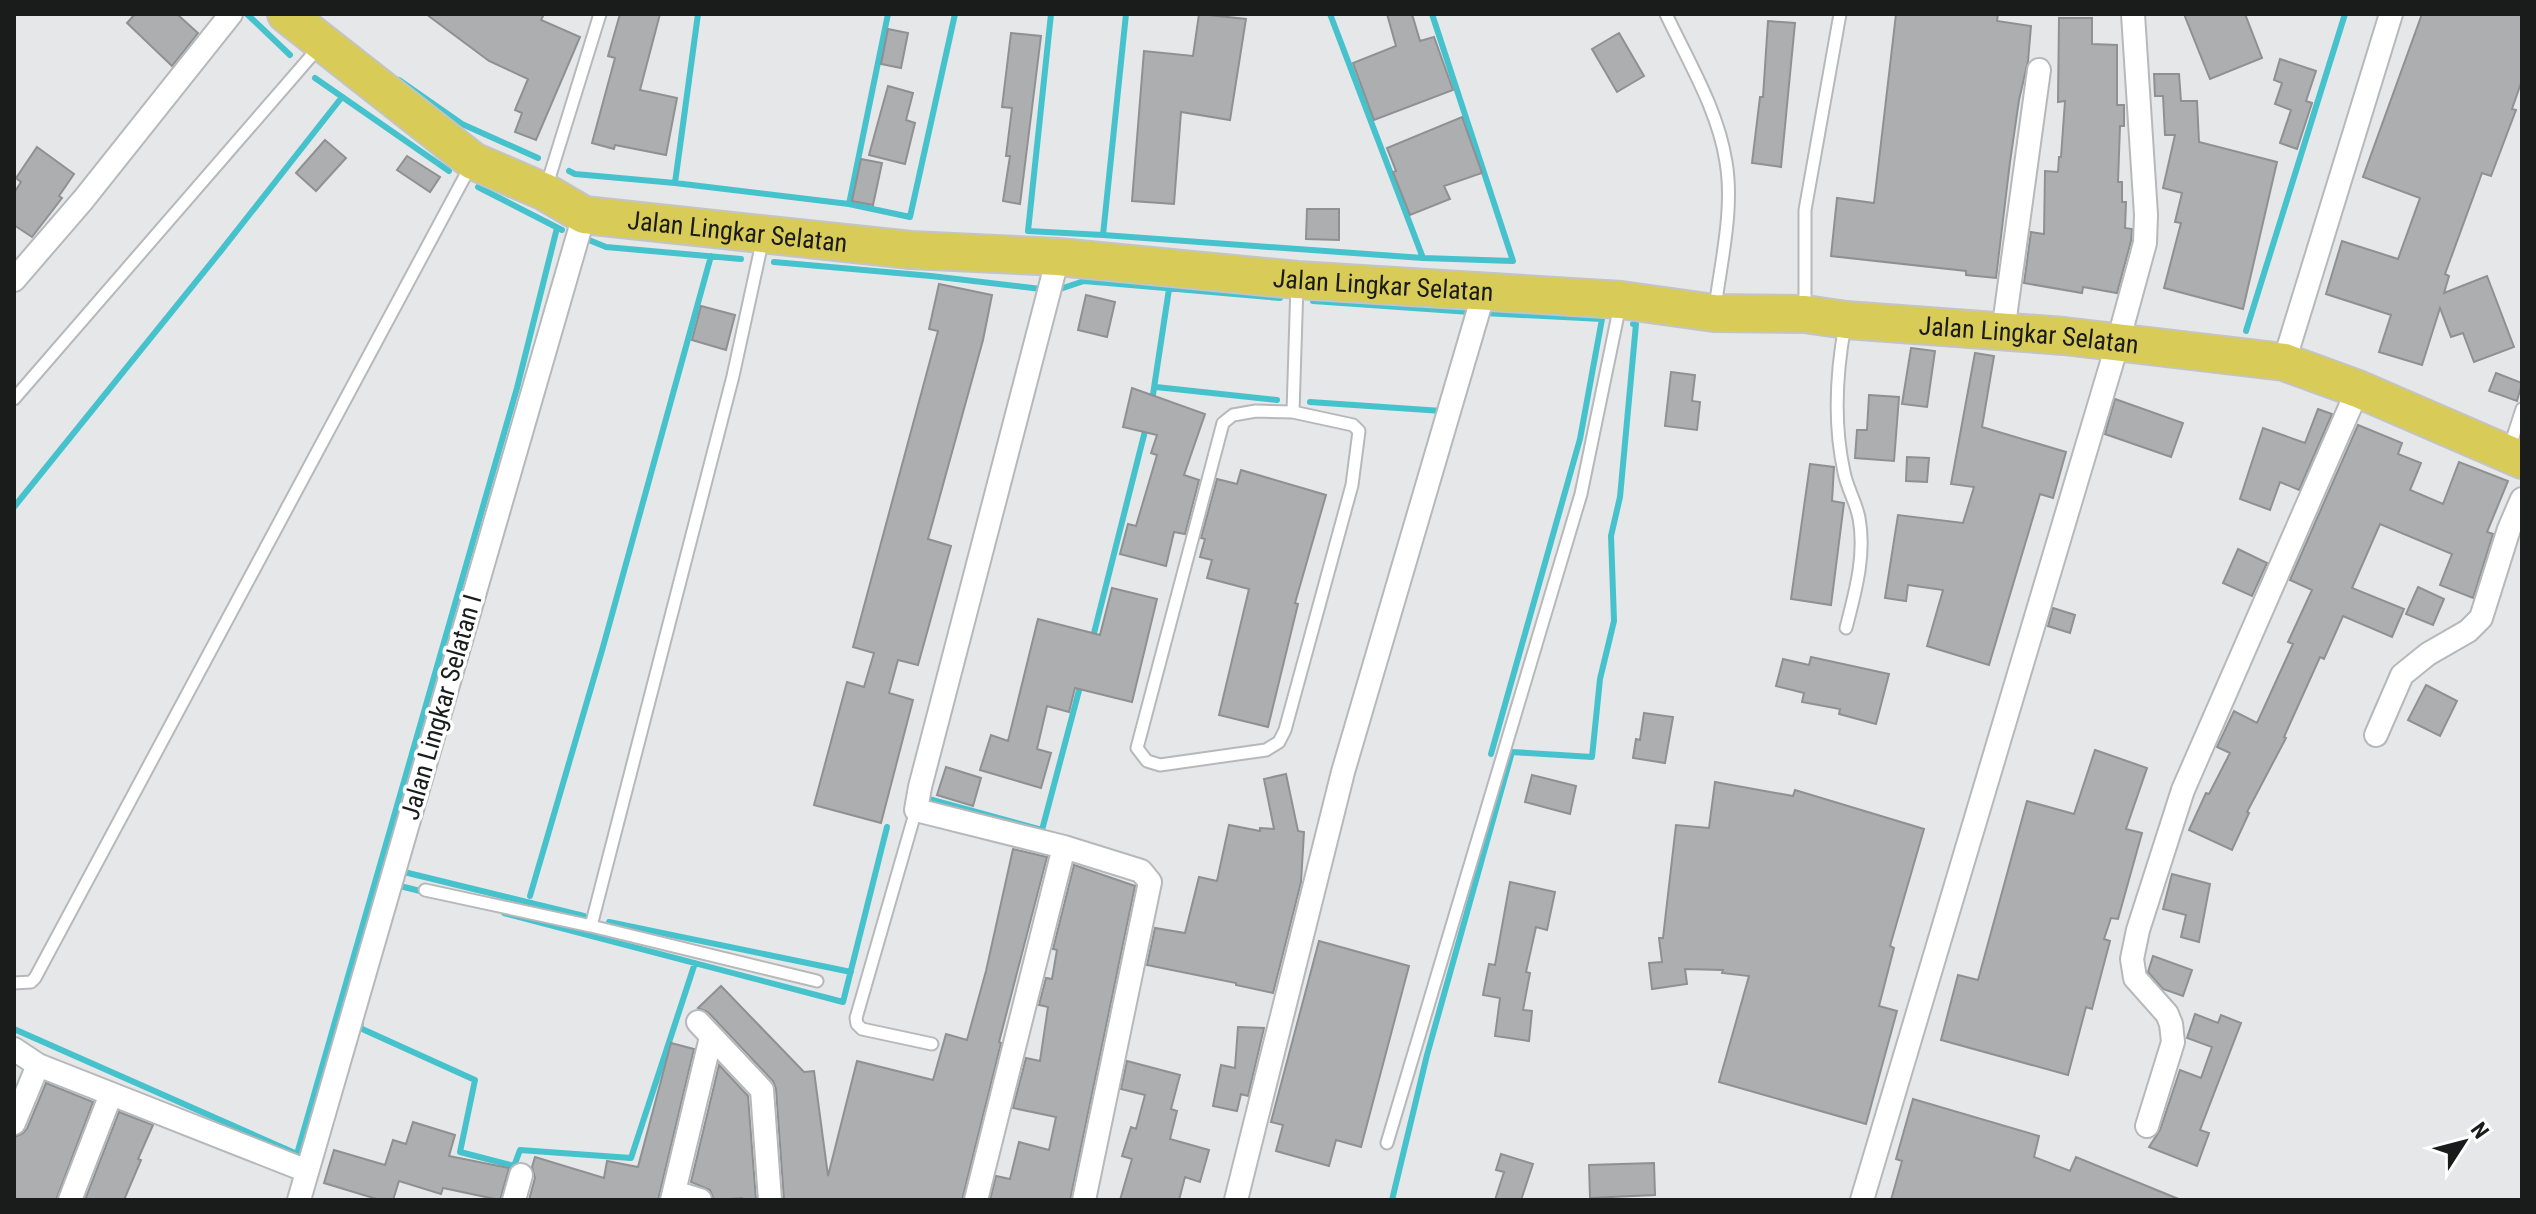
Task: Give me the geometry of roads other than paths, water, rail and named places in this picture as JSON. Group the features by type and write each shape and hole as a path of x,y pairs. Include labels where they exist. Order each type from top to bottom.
{"highway":[{"name":"Jalan Lingkar Selatan","path":"286,14 473,161 545,192 584,215 911,250 1058,257 1297,280 1621,300 1714,313 1805,314 2118,342 2284,362 2358,389 2515,456"}],"street":[{"path":"14,280 83,200 231,14"},
{"path":"1862,1200 2145,243 2133,14"},
{"path":"2284,362 2391,14"},
{"path":"2003,332 2039,70"},
{"name":"Jalan Lingkar Selatan I","path":"299,1200 584,215"},
{"path":"1058,257 916,810 1064,847 1141,871 1150,882 1084,1200"},
{"path":"1236,1200 1343,772 1484,292"},
{"path":"2147,1126 2173,1042 2173,1031 2167,1014 2135,978 2132,959 2138,930 2183,790 2358,389"},
{"path":"2376,735 2402,675 2428,654 2468,631 2481,618 2509,529 2522,499"},
{"path":"976,1200 1064,847"},
{"path":"700,1200 673,1196 704,1029 762,1090 770,1200"},
{"path":"14,1049 38,1065 307,1171"},
{"path":"14,1123 38,1065"},
{"path":"70,1200 111,1094"},
{"path":"514,1200 521,1175"}],"lane":[{"path":"545,192 600,14"},
{"path":"1666,14 1708,103 1726,161 1728,204 1714,313"},
{"path":"1805,314 1805,210 1840,14"},
{"path":"14,399 322,44"},
{"path":"14,983 31,982 35,978 473,161"},
{"path":"591,926 733,376 764,233"},
{"path":"1293,412 1297,280"},
{"path":"1387,1143 1581,494 1621,300"},
{"path":"1846,320 1836,371 1837,416 1844,473 1859,519 1860,572 1846,628"},
{"path":"2515,456 2522,409"},
{"path":"1256,411 1293,412 1353,425 1359,431 1352,485 1285,730 1279,742 1266,750 1160,765 1147,761 1137,748 1223,423 1233,415 1256,411"},
{"path":"916,810 856,1018 862,1029 932,1044"},
{"path":"425,890 591,926 817,981"}],"waterway":[{"path":"247,14 290,55"},
{"path":"698,14 675,183 849,204 888,14"},
{"path":"849,204 910,217 955,14"},
{"path":"1051,14 1028,231 1103,235"},
{"path":"1126,14 1103,235 1423,258 1330,14"},
{"path":"1423,258 1513,261 1432,14"},
{"path":"2246,331 2345,14"},
{"path":"315,78 449,171"},
{"path":"399,80 462,124 538,158"},
{"path":"14,507 342,97"},
{"path":"569,171 675,183"},
{"path":"478,187 562,230"},
{"path":"14,1029 297,1154 517,388 557,228"},
{"path":"584,238 606,247 741,259"},
{"path":"530,896 603,647 711,256"},
{"path":"774,262 1041,289"},
{"path":"1054,291 1084,281 1280,298"},
{"path":"1152,401 1169,289"},
{"path":"1313,301 1470,312"},
{"path":"1484,313 1602,319 1580,439 1491,754"},
{"path":"1392,1200 1427,1055 1512,752 1592,757 1600,679 1614,621 1611,536 1620,497 1636,324 1633,324"},
{"path":"1156,387 1277,400"},
{"path":"1310,402 1442,411"},
{"path":"1092,641 1146,427"},
{"path":"925,798 1042,830 1081,683"},
{"path":"504,913 843,1002 887,827"},
{"path":"404,872 584,916"},
{"path":"400,886 428,893"},
{"path":"609,922 851,972"},
{"path":"361,1023 360,1028 475,1080 460,1152 514,1166 520,1150 631,1158 695,963"}]}
